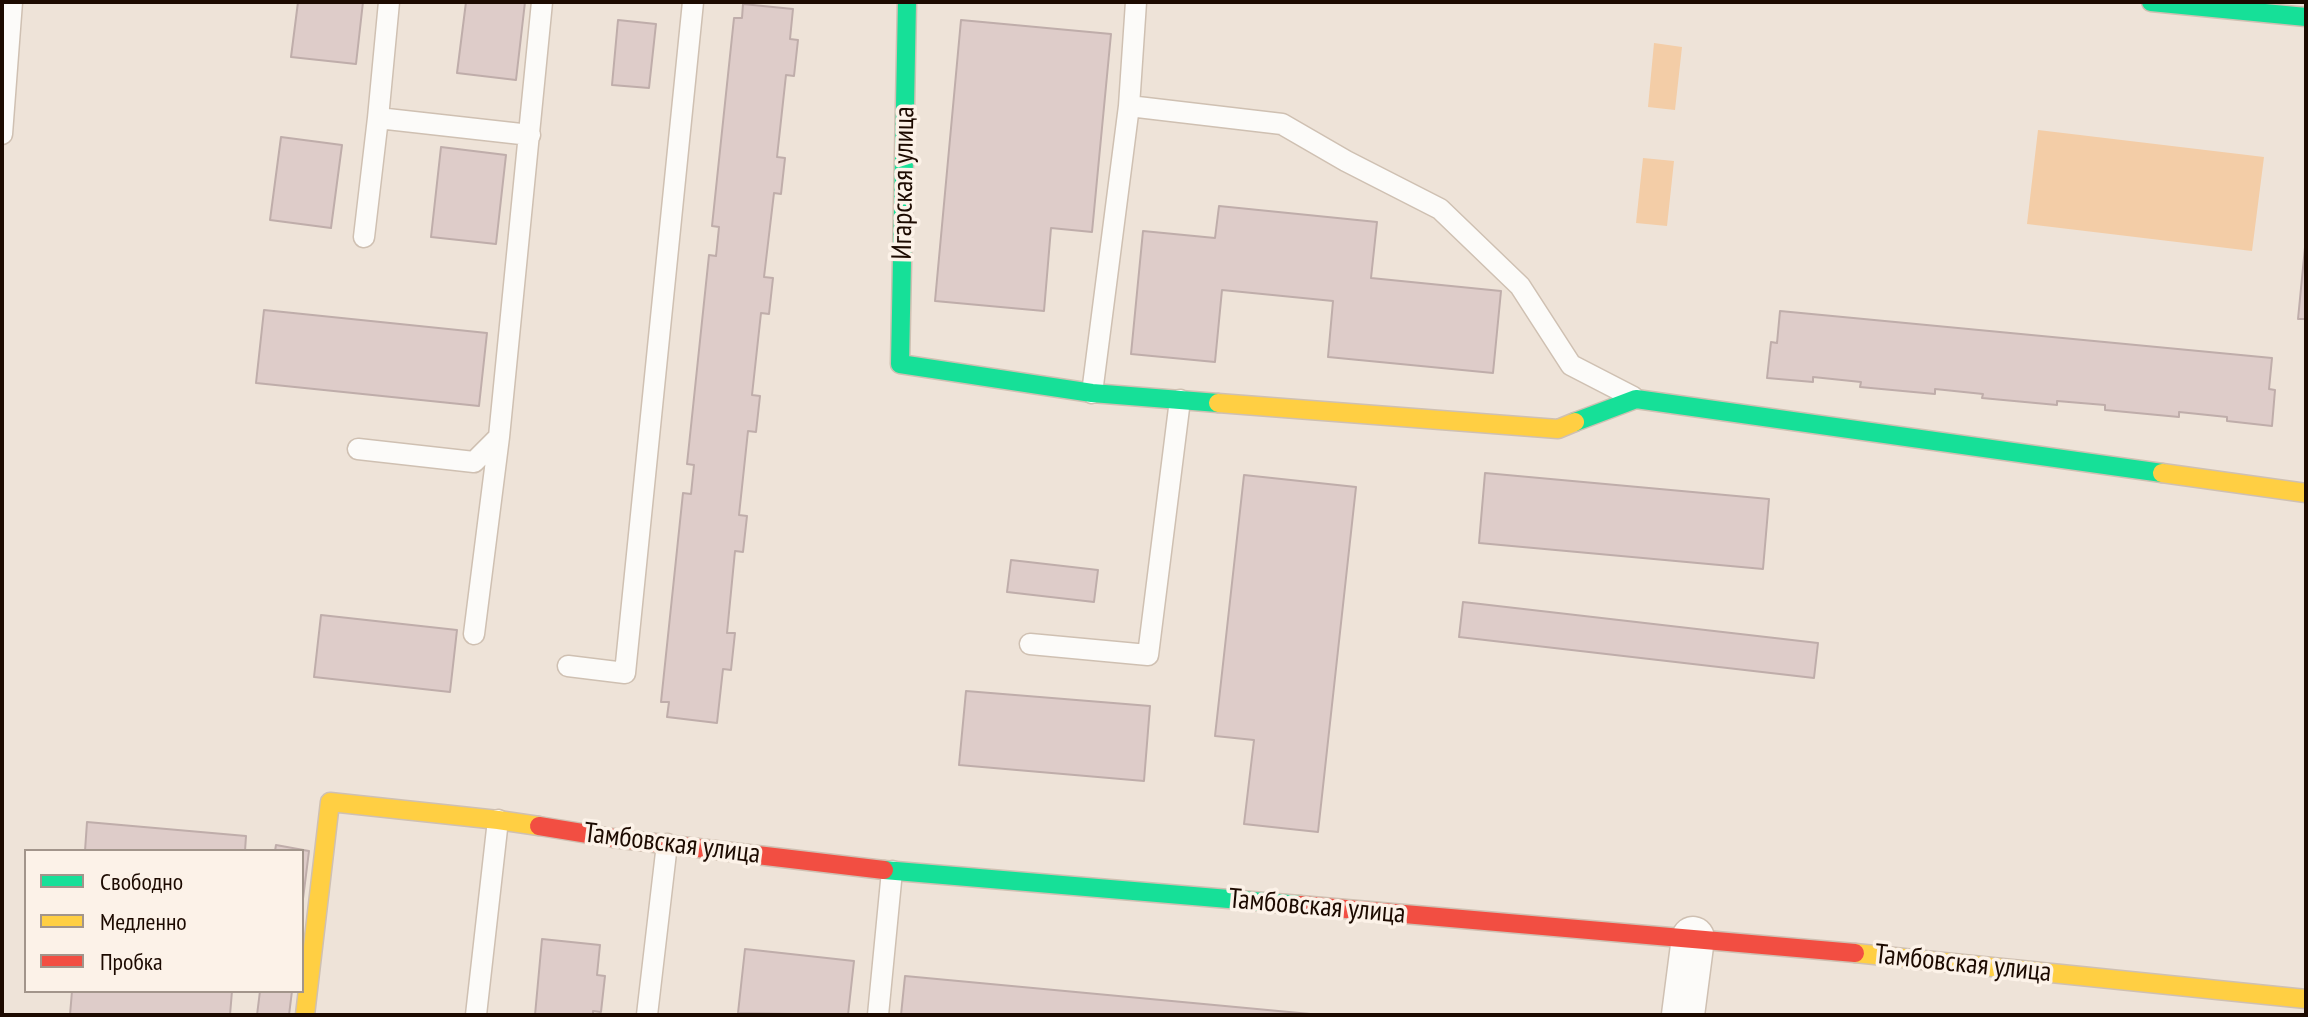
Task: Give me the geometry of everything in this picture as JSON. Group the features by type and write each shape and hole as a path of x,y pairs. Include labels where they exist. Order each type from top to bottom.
{"street":[{"name":"Игарская улица","path":"907,2 900,364 1092,393"},
{"path":"2151,2 2306,17"},
{"path":"1092,393 1558,429 1636,399 2306,493"},
{"name":"Тамбовская улица","path":"305,1015 330,802 498,820 613,838 892,871 1693,938 2306,999"},
{"path":"1683,1015 1693,938"}],"lane":[{"path":"2,134 12,2"},
{"path":"364,237 389,2"},
{"path":"474,634 499,437 542,2"},
{"path":"568,666 625,673 693,2"},
{"path":"1092,393 1129,106 1136,2"},
{"path":"1129,106 1282,124 1440,209 1520,286 1571,365 1636,399"},
{"path":"378,118 530,135"},
{"path":"1030,644 1148,655 1180,400"},
{"path":"358,449 474,462 499,437"},
{"path":"476,1015 498,820"},
{"path":"647,1015 667,844"},
{"path":"878,1015 892,871"}],"shaded area":[{"path":"1654,43 1682,47 1675,110 1648,107"},
{"path":"2038,130 2264,157 2252,251 2027,224"},
{"path":"1643,158 1674,161 1667,226 1636,223"}],"building":[{"path":"298,2 363,2 356,64 291,57"},
{"path":"466,2 525,2 516,80 457,73"},
{"path":"743,4 793,9 790,39 798,40 794,76 786,75 777,157 785,158 781,194 774,193 764,277 773,278 769,314 761,313 752,395 760,396 756,432 748,431 739,515 747,516 743,552 735,551 727,633 735,633 731,670 723,669 717,723 667,717 669,702 661,702 683,493 691,494 694,465 687,464 709,255 716,256 719,227 712,226 734,18 742,18"},
{"path":"618,20 656,24 649,88 612,85"},
{"path":"961,20 1111,34 1092,232 1051,228 1044,311 935,301"},
{"path":"281,137 342,145 331,228 270,220"},
{"path":"441,147 506,155 496,244 431,237"},
{"path":"1219,206 1377,222 1371,278 1501,291 1493,373 1328,357 1333,301 1222,290 1215,362 1131,354 1143,231 1215,238"},
{"path":"2306,237 2306,319 2298,319"},
{"path":"264,310 487,333 479,406 256,383"},
{"path":"1780,311 2272,358 2269,389 2275,390 2272,426 2179,412 2179,417 2105,410 2105,405 2057,401 2057,405 1982,398 1983,394 1935,389 1935,394 1860,387 1861,382 1813,377 1813,382 1767,378 1771,342 1777,343"},
{"path":"1485,473 1769,499 1763,569 1479,543"},
{"path":"1244,475 1356,487 1318,832 1244,824 1254,740 1215,736"},
{"path":"1011,560 1098,570 1094,602 1007,592"},
{"path":"1463,602 1818,643 1814,678 1459,637"},
{"path":"321,615 457,630 450,692 314,677"},
{"path":"966,691 1150,706 1144,781 959,765"},
{"path":"87,822 246,836 245,849 85,849"},
{"path":"276,845 298,849 275,849"},
{"path":"304,850 309,851 304,891"},
{"path":"542,939 600,945 597,975 605,976 601,1012 593,1011 593,1015 535,1015"},
{"path":"745,949 854,961 848,1015 738,1013"},
{"path":"905,976 1321,1015 901,1015"},
{"path":"72,993 232,993 230,1015 70,1015"},
{"path":"260,993 292,993 289,1015 257,1015"}],"traffic: fast":[{"path":"907,2 900,364 1092,393 1218,403"},
{"path":"2151,2 2306,17"},
{"path":"1575,422 1636,399 2162,473"},
{"path":"884,870 1300,905"}],"traffic: slow":[{"path":"1218,403 1558,429 1575,422"},
{"path":"2162,473 2306,493"},
{"path":"305,1015 330,802 539,826"},
{"path":"1855,953 2306,999"}],"traffic: jam":[{"path":"539,826 613,838 884,870"},
{"path":"1300,905 1855,953"}]}
